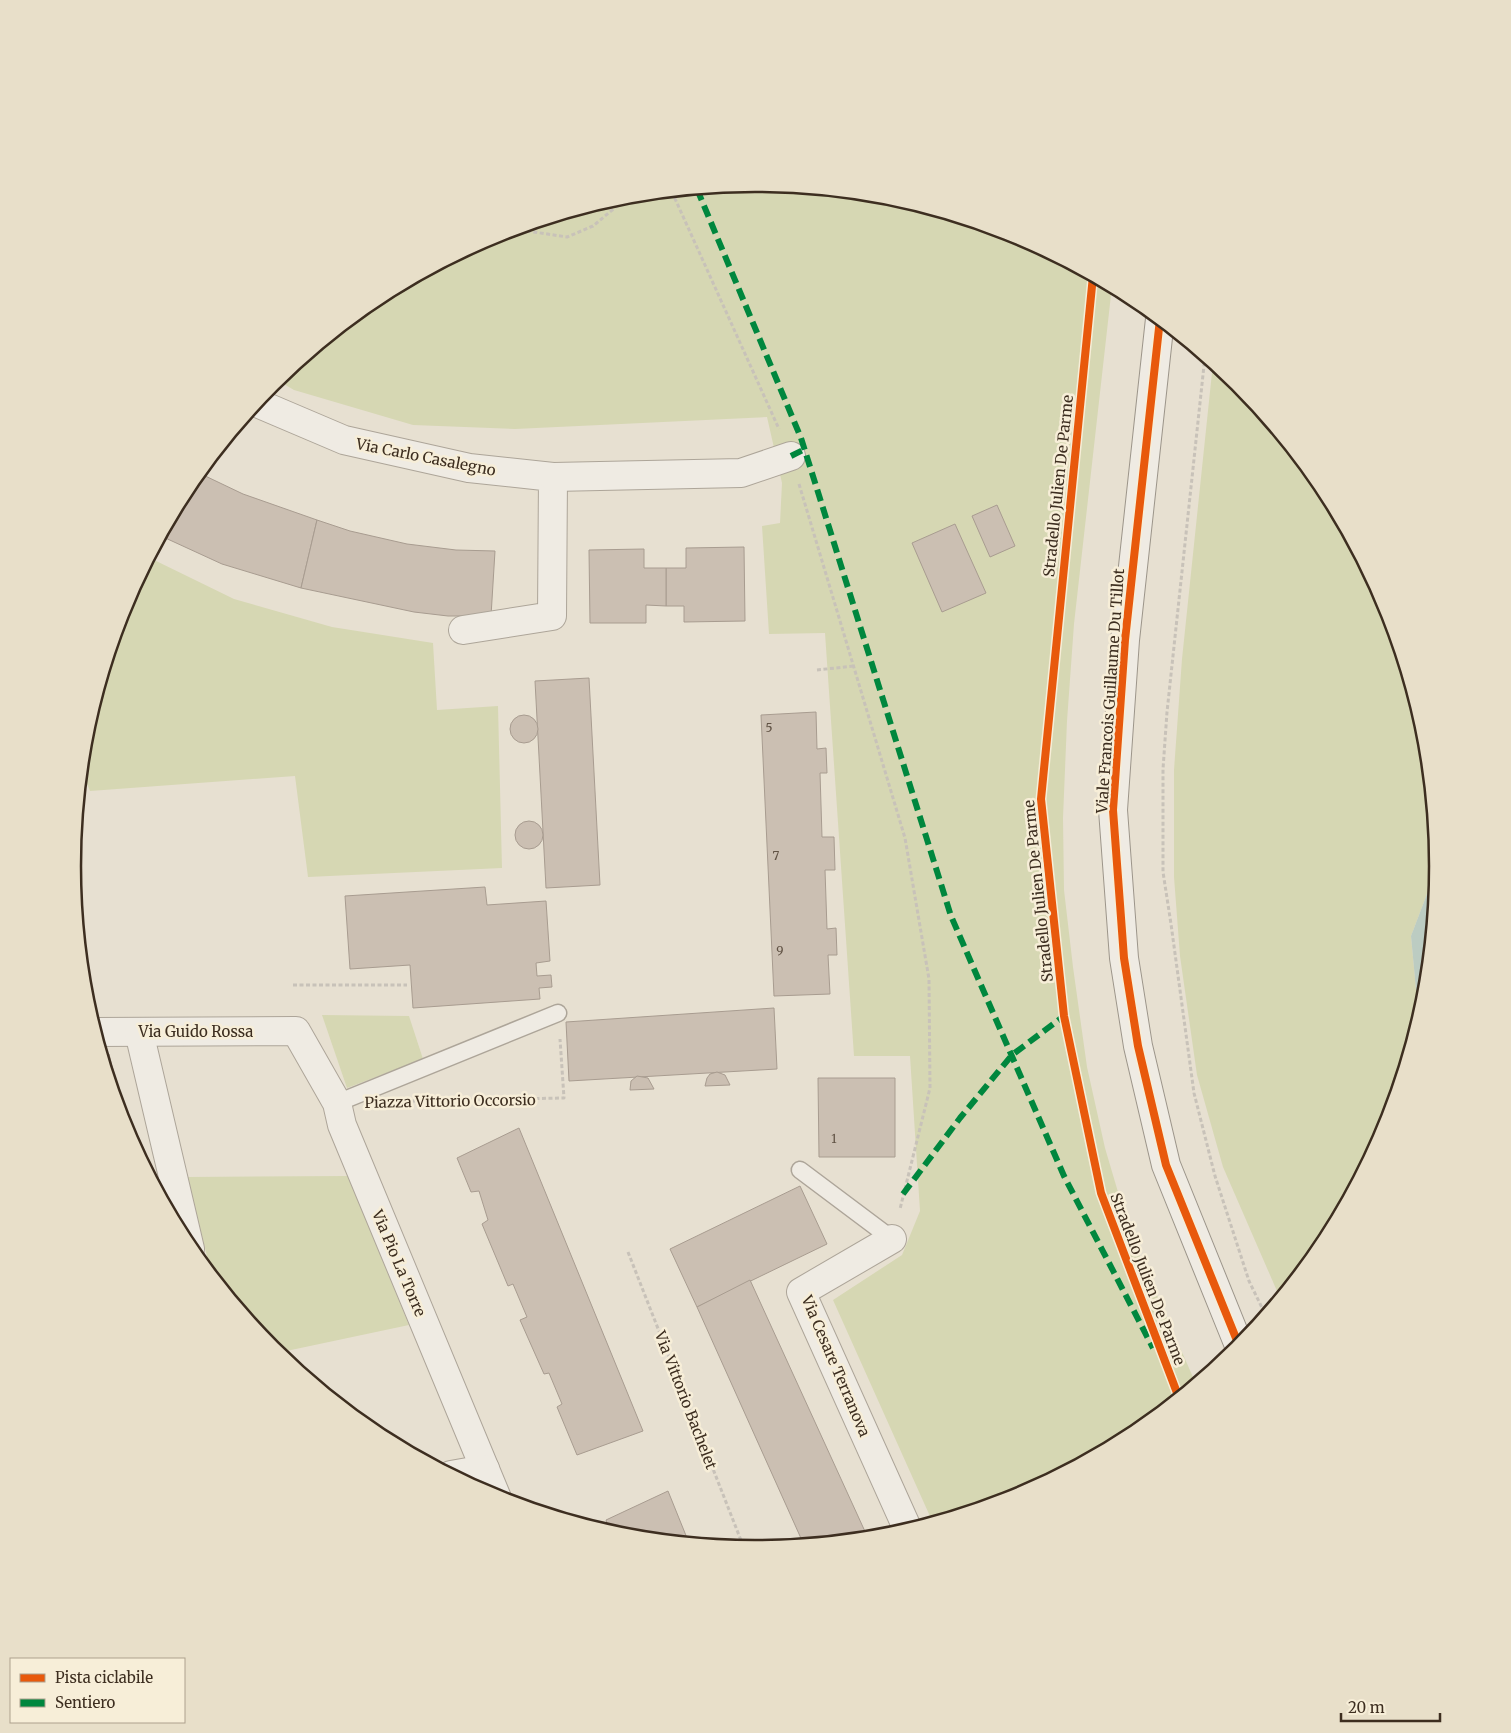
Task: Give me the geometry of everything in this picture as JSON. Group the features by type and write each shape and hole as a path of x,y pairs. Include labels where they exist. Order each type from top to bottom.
{"street":[{"name":"Viale Francois Guillaume Du Tillot","path":"1159,327 1124,640 1113,810 1124,958 1138,1046 1166,1165 1236,1339"},
{"name":"Via Carlo Casalegno","path":"264,406 344,440 469,468 553,477 741,472 791,456"},
{"path":"463,630 552,616 553,477"},
{"name":"Via Pio La Torre","path":"296,1031 337,1103 348,1142 492,1487"},
{"name":"Via Guido Rossa","path":"102,1032 296,1031"},
{"path":"139,1032 184,1223"},
{"name":"Via Cesare Terranova","path":"892,1239 801,1292 905,1524"},
{"path":"461,1473 485,1469"}],"lane":[{"path":"337,1103 558,1013"},
{"path":"800,1170 892,1239"}],"path":[{"path":"674,197 791,456 905,838 929,980 930,1088 892,1239"},
{"path":"529,232 567,237 593,226 616,207"},
{"path":"1204,364 1167,712 1163,769 1163,872 1194,1093 1221,1194 1249,1282 1263,1310"},
{"path":"817,670 854,666"},
{"path":"294,985 406,985"}],"green space":[{"path":"756,192 844,198 887,205 930,215 1014,244 1054,262 1111,294 1074,624 1063,818 1064,890 1087,1067 1105,1148 1131,1236 1194,1378 1130,1427 1054,1471 972,1505 931,1518 833,1300 902,1255 920,1211 910,1056 854,1056 825,633 769,634 762,526 780,523 782,483 767,417 515,429 413,425 294,390 285,385 345,332 381,306 457,262 539,228 581,215 667,198"},
{"path":"1212,371 1262,422 1290,456 1316,492 1360,568 1394,650 1407,692 1424,778 1428,822 1429,889 1411,936 1417,999 1407,1041 1394,1083 1360,1165 1339,1204 1316,1241 1277,1292 1223,1167 1197,1075 1180,956 1174,877 1174,770 1182,659"},
{"path":"155,560 234,599 332,627 433,643 437,710 498,706 502,868 308,877 295,776 90,791 87,783 87,778 104,692 133,608"},
{"path":"322,1015 409,1016 423,1059 347,1088"},
{"path":"348,1176 409,1325 287,1351 249,1311 208,1258 187,1177"}],"shaded area":[{"path":"1429,889 1424,955 1417,999 1411,936"}],"building":[{"path":"206,476 243,494 317,520 301,588 222,564 167,539"},
{"path":"997,505 1015,546 990,557 972,516"},
{"path":"317,520 350,531 407,544 456,550 495,551 491,616 448,616 414,612 301,588"},
{"path":"955,524 986,593 942,612 912,543"},
{"path":"744,547 745,621 684,622 684,606 666,606 666,568 686,568 686,548"},
{"path":"644,549 644,568 666,568 666,606 646,605 646,623 590,623 589,550"},
{"path":"589,678 600,885 546,888 535,681"},
{"path":"816,712 817,749 826,748 827,773 820,773 822,837 834,837 835,870 825,870 827,929 836,928 837,955 828,955 830,994 774,996 761,715"},
{"path":"524,715 534,719 538,729 534,739 524,743 514,739 510,729 514,719"},
{"path":"529,821 539,825 543,835 539,845 529,849 519,845 515,835 519,825"},
{"path":"485,887 487,905 546,901 550,961 536,963 537,976 551,975 552,987 539,988 540,999 413,1008 410,965 350,969 345,896"},
{"path":"774,1008 777,1069 569,1081 566,1022"},
{"path":"717,1072 725,1075 730,1085 705,1086 710,1074"},
{"path":"637,1076 648,1078 654,1089 630,1090 631,1081"},
{"path":"818,1078 895,1078 895,1157 819,1157"},
{"path":"519,1128 643,1431 577,1455 557,1407 562,1404 549,1373 544,1374 520,1320 527,1317 513,1284 508,1286 482,1224 488,1220 479,1191 471,1192 457,1158"},
{"path":"800,1186 827,1244 697,1307 670,1249"},
{"path":"750,1280 865,1532 801,1539 697,1307"},
{"path":"668,1491 686,1537 624,1528 607,1524 606,1520"}],"marked path":[{"path":"700,195 801,438 951,916 1064,1176 1153,1348"},
{"path":"791,456 805,449"},
{"path":"903,1194 960,1118 1012,1055 1064,1016"}],"cycle path":[{"name":"Stradello Julien De Parme","path":"1092,283 1041,799 1064,1016 1101,1193 1177,1392"},
{"path":"1159,327 1125,640 1113,810 1124,958 1138,1046 1166,1165 1236,1339"}]}
